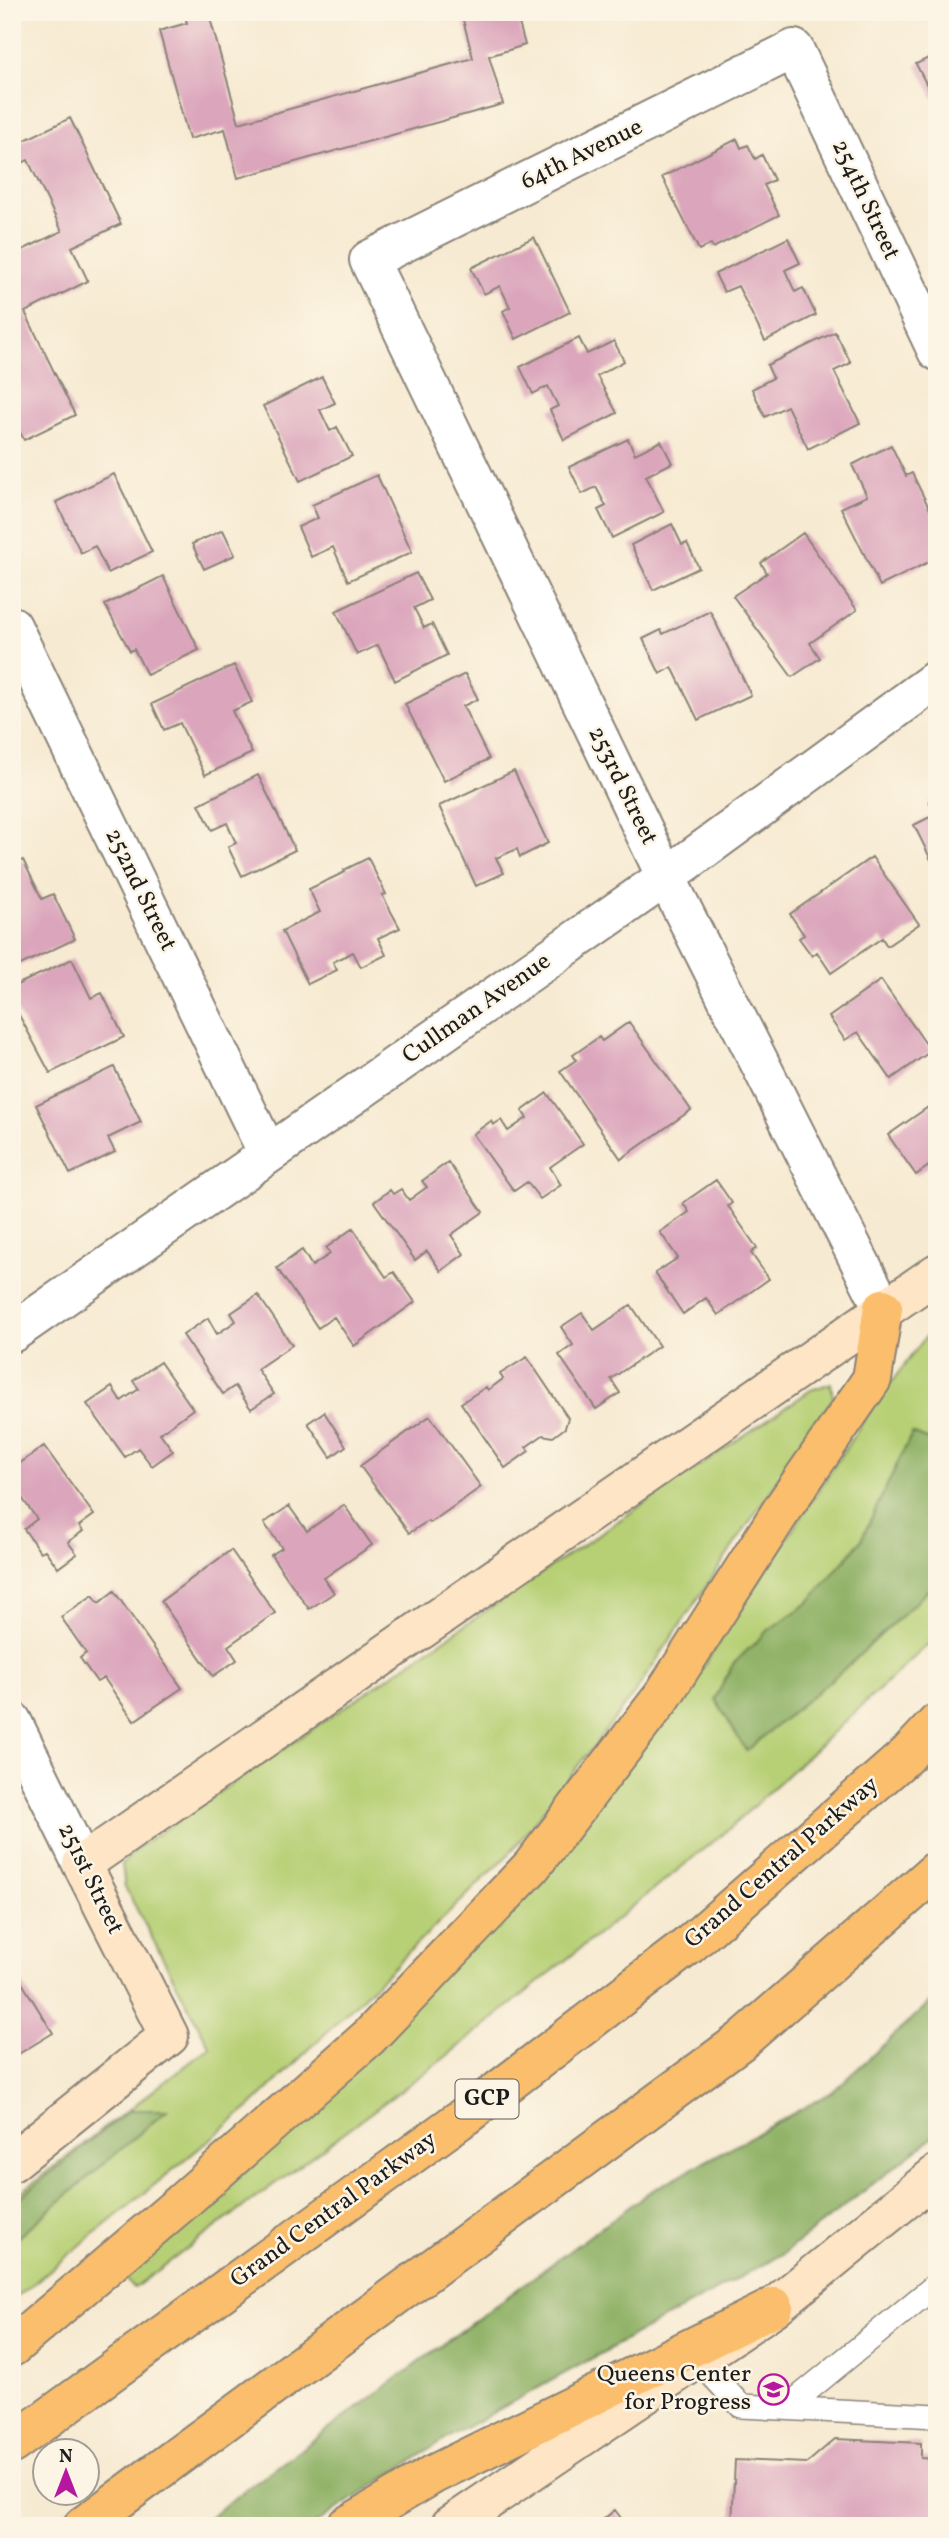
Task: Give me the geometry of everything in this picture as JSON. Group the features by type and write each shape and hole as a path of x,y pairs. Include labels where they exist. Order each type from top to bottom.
{"highway":[{"path":"12,2347 369,2037 531,1867 662,1696 785,1505 872,1378 883,1308"},
{"name":"Grand Central Parkway","path":"12,2444 465,2116 689,1945 908,1754 937,1723"},
{"path":"83,2526 741,2041 937,1870"},
{"path":"346,2526 434,2474 774,2307"}],"street":[{"name":"64th Avenue","path":"369,260 794,50"},
{"name":"254th Street","path":"794,50 937,351"},
{"name":"253rd Street","path":"369,260 666,877 883,1308"},
{"name":"252nd Street","path":"12,626 268,1154"},
{"name":"Cullman Avenue","path":"12,1333 666,877 937,679"},
{"path":"82,1864 937,1273"},
{"name":"251st Street","path":"12,1721 169,2036 12,2162"},
{"path":"450,2526 774,2307 937,2174"}],"lane":[{"path":"786,2408 937,2284"},
{"path":"697,2359 741,2406 937,2416"}],"green space":[{"path":"937,1322 937,1636 731,1827 443,2059 134,2288 124,2275 681,1701 871,1409"},
{"path":"831,1383 833,1398 631,1698 510,1853 251,2106 12,2301 12,2199 210,2047 125,1887 122,1864 140,1846 811,1390"},
{"path":"912,1433 937,1443 937,1582 850,1664 746,1751 715,1699 733,1664 767,1631 808,1603 860,1542"},
{"path":"937,1996 937,2134 784,2253 447,2438 311,2526 197,2526 649,2192 831,2093"},
{"path":"129,2110 167,2110 12,2242 12,2204"}],"building":[{"path":"184,12 226,12 210,18 239,123 473,58 461,12 516,12 525,45 489,56 503,104 238,178 225,129 189,139 159,31 187,23"},
{"path":"937,54 937,105 916,64"},
{"path":"70,118 121,224 72,247 88,281 25,312 75,415 24,440 12,417 12,255 62,231 28,160 12,168 12,124 21,142"},
{"path":"737,139 741,148 748,145 755,159 762,155 774,180 764,185 779,215 713,248 711,244 699,250 662,177"},
{"path":"534,237 570,312 516,339 503,311 510,307 500,286 484,294 471,268"},
{"path":"788,238 800,263 785,270 795,292 803,288 816,315 765,341 738,286 724,292 715,274"},
{"path":"835,332 851,363 834,371 860,423 808,449 787,406 765,417 752,389 773,378 767,365"},
{"path":"579,338 587,354 614,341 624,361 597,376 617,413 564,440 550,410 558,406 548,386 533,394 520,367"},
{"path":"322,377 335,403 320,410 330,431 337,427 352,456 300,481 263,406"},
{"path":"628,439 635,454 661,441 672,463 646,476 664,512 612,538 598,510 606,506 596,487 582,494 569,467"},
{"path":"891,445 906,476 912,473 937,524 937,558 880,586 841,508 867,496 852,465"},
{"path":"114,474 152,552 108,573 95,546 81,553 56,502"},
{"path":"377,475 412,552 348,581 333,547 311,557 298,527 318,518 312,505"},
{"path":"672,524 682,545 687,543 699,568 653,590 631,545"},
{"path":"223,530 235,555 204,569 192,544"},
{"path":"803,533 857,610 810,643 820,658 792,677 733,596 767,573 761,563"},
{"path":"416,573 430,600 414,608 424,628 432,624 447,655 395,681 378,645 357,655 336,611"},
{"path":"163,576 199,650 147,675 134,649 130,651 105,605"},
{"path":"710,611 751,695 698,720 672,667 660,674 643,639 661,630 663,634"},
{"path":"234,665 252,702 232,711 252,753 205,775 180,723 164,730 152,704"},
{"path":"465,674 478,699 463,706 489,759 444,781 405,704"},
{"path":"514,771 548,843 520,857 517,849 496,858 504,873 476,886 439,806"},
{"path":"258,775 295,850 242,876 228,847 236,843 227,823 212,830 199,804"},
{"path":"937,797 937,872 914,825 936,814 929,801"},
{"path":"872,857 919,924 887,946 882,938 831,973 817,952 812,956 799,938 804,935 790,914"},
{"path":"368,858 386,894 382,895 400,928 378,938 386,955 361,967 353,952 333,962 337,970 308,984 282,931 320,912 309,889"},
{"path":"23,860 42,899 53,894 75,939 12,969 12,865"},
{"path":"72,959 91,998 102,993 124,1037 50,1073 12,1002 12,987"},
{"path":"881,980 931,1051 891,1079 858,1032 845,1040 829,1017"},
{"path":"629,1022 691,1110 621,1159 560,1071 576,1060 573,1055 599,1037 602,1041"},
{"path":"114,1067 141,1122 108,1138 115,1152 70,1174 36,1105"},
{"path":"547,1093 583,1144 550,1167 561,1185 540,1199 527,1182 514,1191 473,1134 491,1121 493,1125 501,1120 508,1131 527,1118 522,1111"},
{"path":"937,1101 937,1160 916,1175 888,1135"},
{"path":"448,1162 483,1212 451,1235 464,1254 441,1271 427,1251 415,1260 374,1202 390,1190 393,1194 401,1189 409,1200 427,1187 422,1181"},
{"path":"716,1180 732,1203 728,1206 757,1248 751,1253 769,1279 718,1315 706,1298 683,1314 655,1273 678,1258 660,1232 689,1212 683,1203"},
{"path":"353,1228 386,1277 394,1272 415,1302 354,1346 334,1317 318,1328 277,1268 302,1250 312,1266 330,1254 326,1248"},
{"path":"258,1295 292,1345 257,1369 274,1394 251,1409 235,1386 223,1394 183,1335 208,1318 217,1334 236,1321 231,1313"},
{"path":"631,1305 659,1346 611,1379 620,1393 596,1409 559,1355 573,1345 561,1327 582,1313 594,1330"},
{"path":"527,1357 568,1418 565,1428 553,1437 543,1435 526,1447 529,1451 505,1468 461,1403 486,1387 488,1390 503,1379 500,1374"},
{"path":"160,1362 193,1409 160,1433 173,1451 152,1466 138,1448 125,1457 87,1404 112,1387 121,1401 139,1389 133,1381"},
{"path":"324,1412 346,1446 331,1457 308,1423"},
{"path":"430,1416 481,1487 430,1523 428,1521 409,1533 360,1466"},
{"path":"44,1446 94,1515 79,1526 83,1531 68,1542 77,1554 58,1568 45,1550 40,1552 24,1529 37,1519 12,1484 12,1469"},
{"path":"344,1505 372,1545 324,1578 334,1593 309,1609 271,1555 282,1548 264,1523 289,1506 307,1531"},
{"path":"231,1550 275,1613 228,1646 237,1660 213,1676 161,1601"},
{"path":"114,1591 182,1688 134,1721 104,1678 97,1682 80,1658 86,1653 61,1617 93,1595 99,1603"},
{"path":"22,1983 53,2033 12,2058 12,1989"},
{"path":"835,2439 921,2443 921,2458 937,2459 937,2526 732,2526 735,2460 807,2463"},
{"path":"615,2510 627,2526 595,2526"}],"place":[{"name":"Queens Center for Progress","path":"774,2389"}]}
